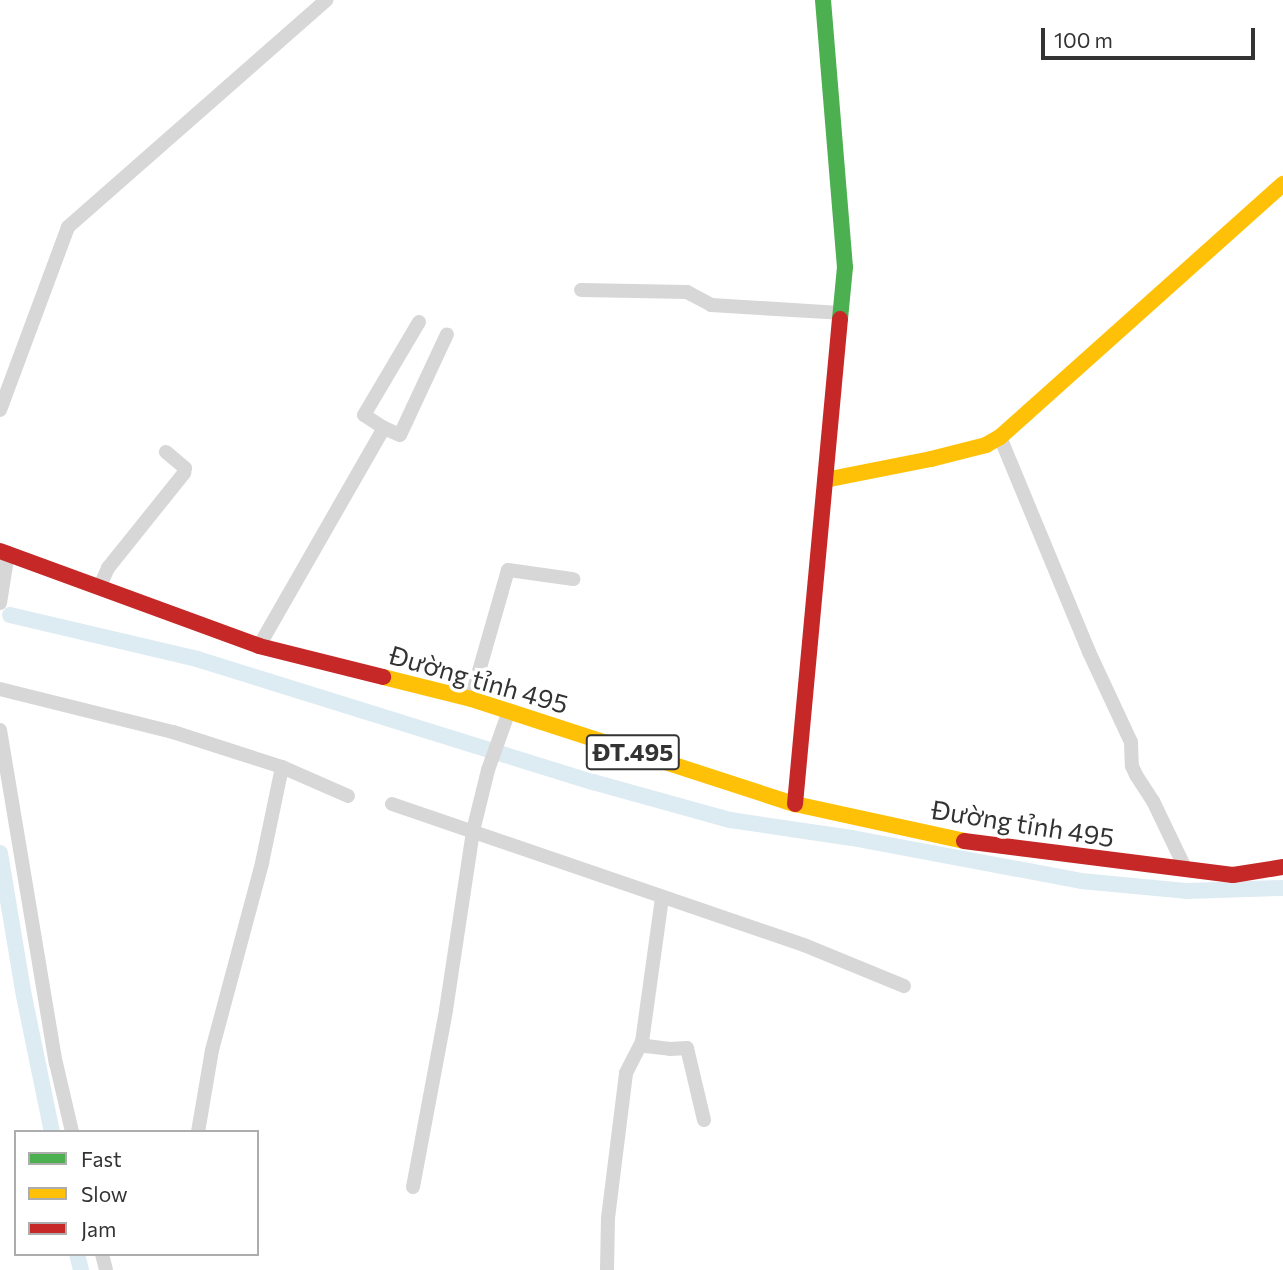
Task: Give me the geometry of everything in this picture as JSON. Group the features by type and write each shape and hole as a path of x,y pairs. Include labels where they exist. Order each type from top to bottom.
{"street":[{"path":"0,410 68,227 326,0"},
{"path":"795,804 845,267 823,0"},
{"path":"825,480 931,459 986,445 1000,437 1283,184"},
{"path":"581,290 687,292 711,305 840,313"},
{"path":"419,322 364,415 400,435 447,334"},
{"path":"259,646 384,428"},
{"path":"1000,437 1090,652 1131,742 1136,775 1153,801 1186,870"},
{"path":"100,586 108,568 184,473 185,468 166,452"},
{"path":"0,603 4,552"},
{"name":"Đường tỉnh 495","path":"4,552 259,646 471,699 795,804 983,845 1233,875 1283,867"},
{"path":"471,699 508,570 573,579"},
{"path":"0,689 173,732 282,767 348,796"},
{"path":"413,1187 444,1023 473,831 488,770 509,711"},
{"path":"0,730 56,1063 72,1130"},
{"path":"198,1130 212,1050 262,863 282,767"},
{"path":"392,804 804,945 904,986"},
{"path":"607,1270 608,1218 626,1073 642,1042 662,897"},
{"path":"642,1042 646,1046 687,1048 704,1121"}],"waterway":[{"path":"10,615 197,659 593,782 730,820 852,838 1081,881 1186,891 1283,888"},
{"path":"0,853 24,996 52,1130"},
{"path":"78,1256 81,1270"}],"traffic: fast":[{"path":"823,0 845,267 840,319"}],"traffic: slow":[{"path":"825,480 931,459 986,445 1000,437 1283,184"},
{"path":"383,677 471,699 795,804 964,841"}],"traffic: jam":[{"path":"795,804 840,319"},
{"path":"0,551 259,646 383,677"},
{"path":"964,841 1233,875 1283,867"}]}
